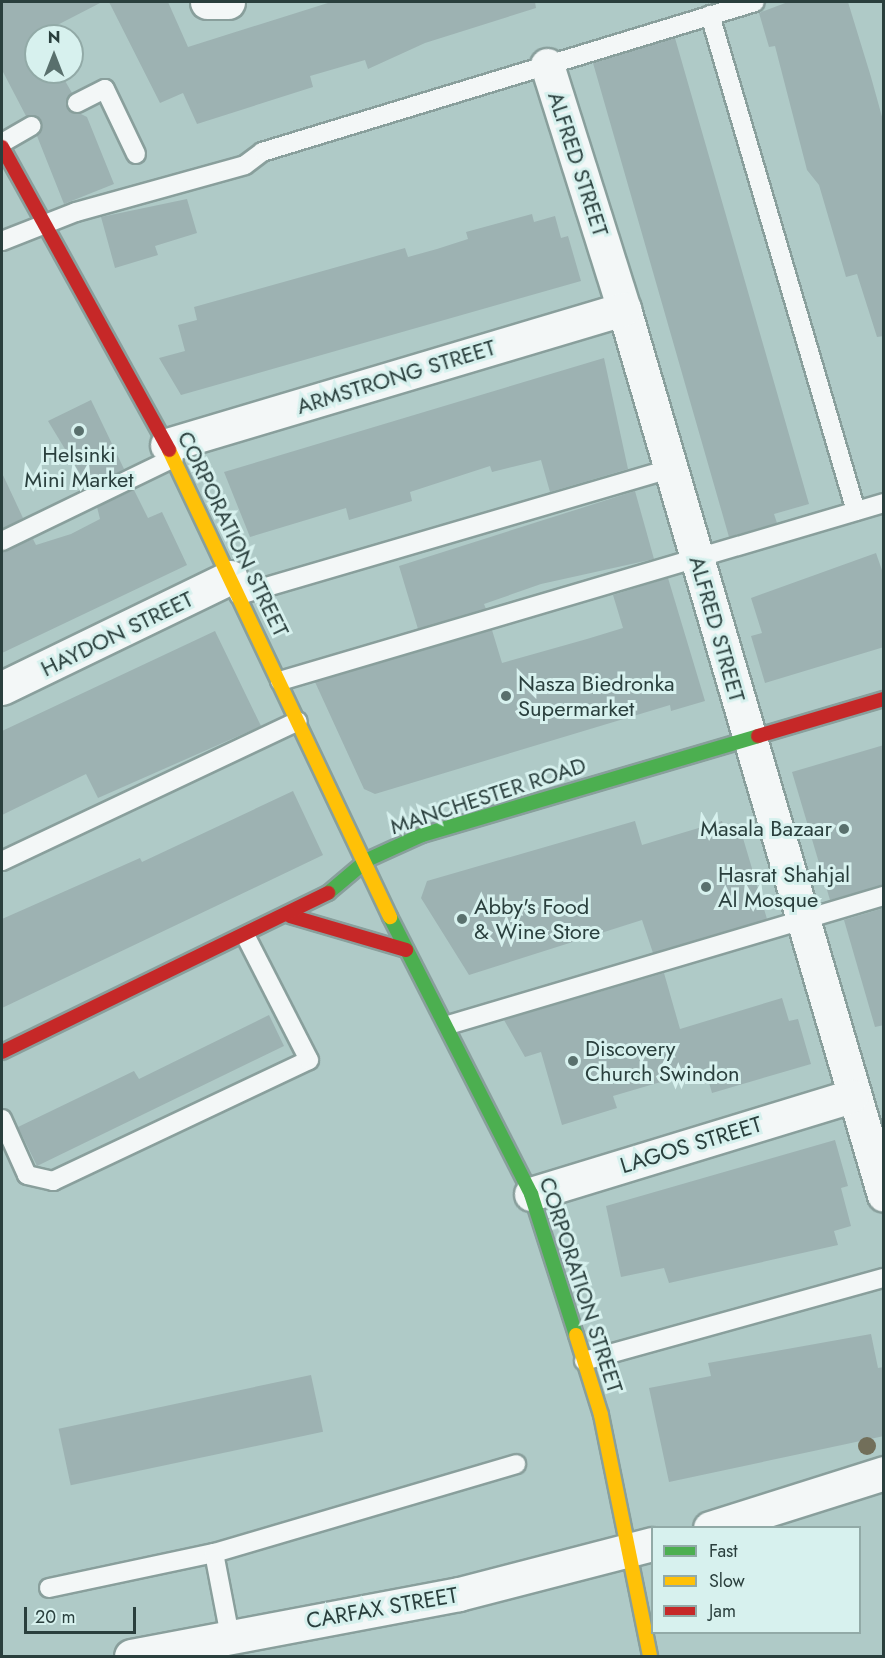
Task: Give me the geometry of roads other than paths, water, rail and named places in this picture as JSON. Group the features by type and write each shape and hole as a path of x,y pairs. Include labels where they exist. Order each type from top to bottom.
{"street":[{"path":"207,2 228,2"},
{"name":"ALFRED STREET","path":"546,65 624,309 851,1096 884,1195"},
{"name":"CORPORATION STREET","path":"2,145 170,452 280,681 363,863 531,1194 642,1547 650,1656"},
{"name":"ARMSTRONG STREET","path":"170,452 624,309"},
{"name":"HAYDON STREET","path":"2,688 235,586"},
{"name":"MANCHESTER ROAD","path":"2,1052 290,916 341,885 363,863 422,835 884,699"},
{"path":"290,916 406,950"},
{"name":"LAGOS STREET","path":"531,1194 851,1096"},
{"path":"713,1526 884,1473"},
{"name":"CARFAX STREET","path":"131,1656 459,1594 642,1547"}],"lane":[{"path":"2,241 43,222 245,165 262,152 755,2"},
{"path":"710,15 856,511"},
{"path":"77,103 105,89 136,154"},
{"path":"2,145 32,126"},
{"path":"2,541 170,452"},
{"path":"235,586 670,469"},
{"path":"280,681 884,503"},
{"path":"2,861 298,721"},
{"path":"447,1026 884,896"},
{"path":"2,1119 27,1175 53,1181 309,1060 246,937"},
{"path":"584,1361 884,1278"},
{"path":"49,1588 214,1554 516,1464"},
{"path":"214,1554 230,1636"}],"place":[{"name":"Helsinki Mini Market","path":"79,431"},
{"name":"Nasza Biedronka Supermarket","path":"506,696"},
{"name":"Masala Bazaar","path":"844,829"},
{"name":"Hasrat Shahjal Al Mosque","path":"706,887"},
{"name":"Abby's Food & Wine Store","path":"462,919"},
{"name":"Discovery Church Swindon","path":"573,1061"}]}
